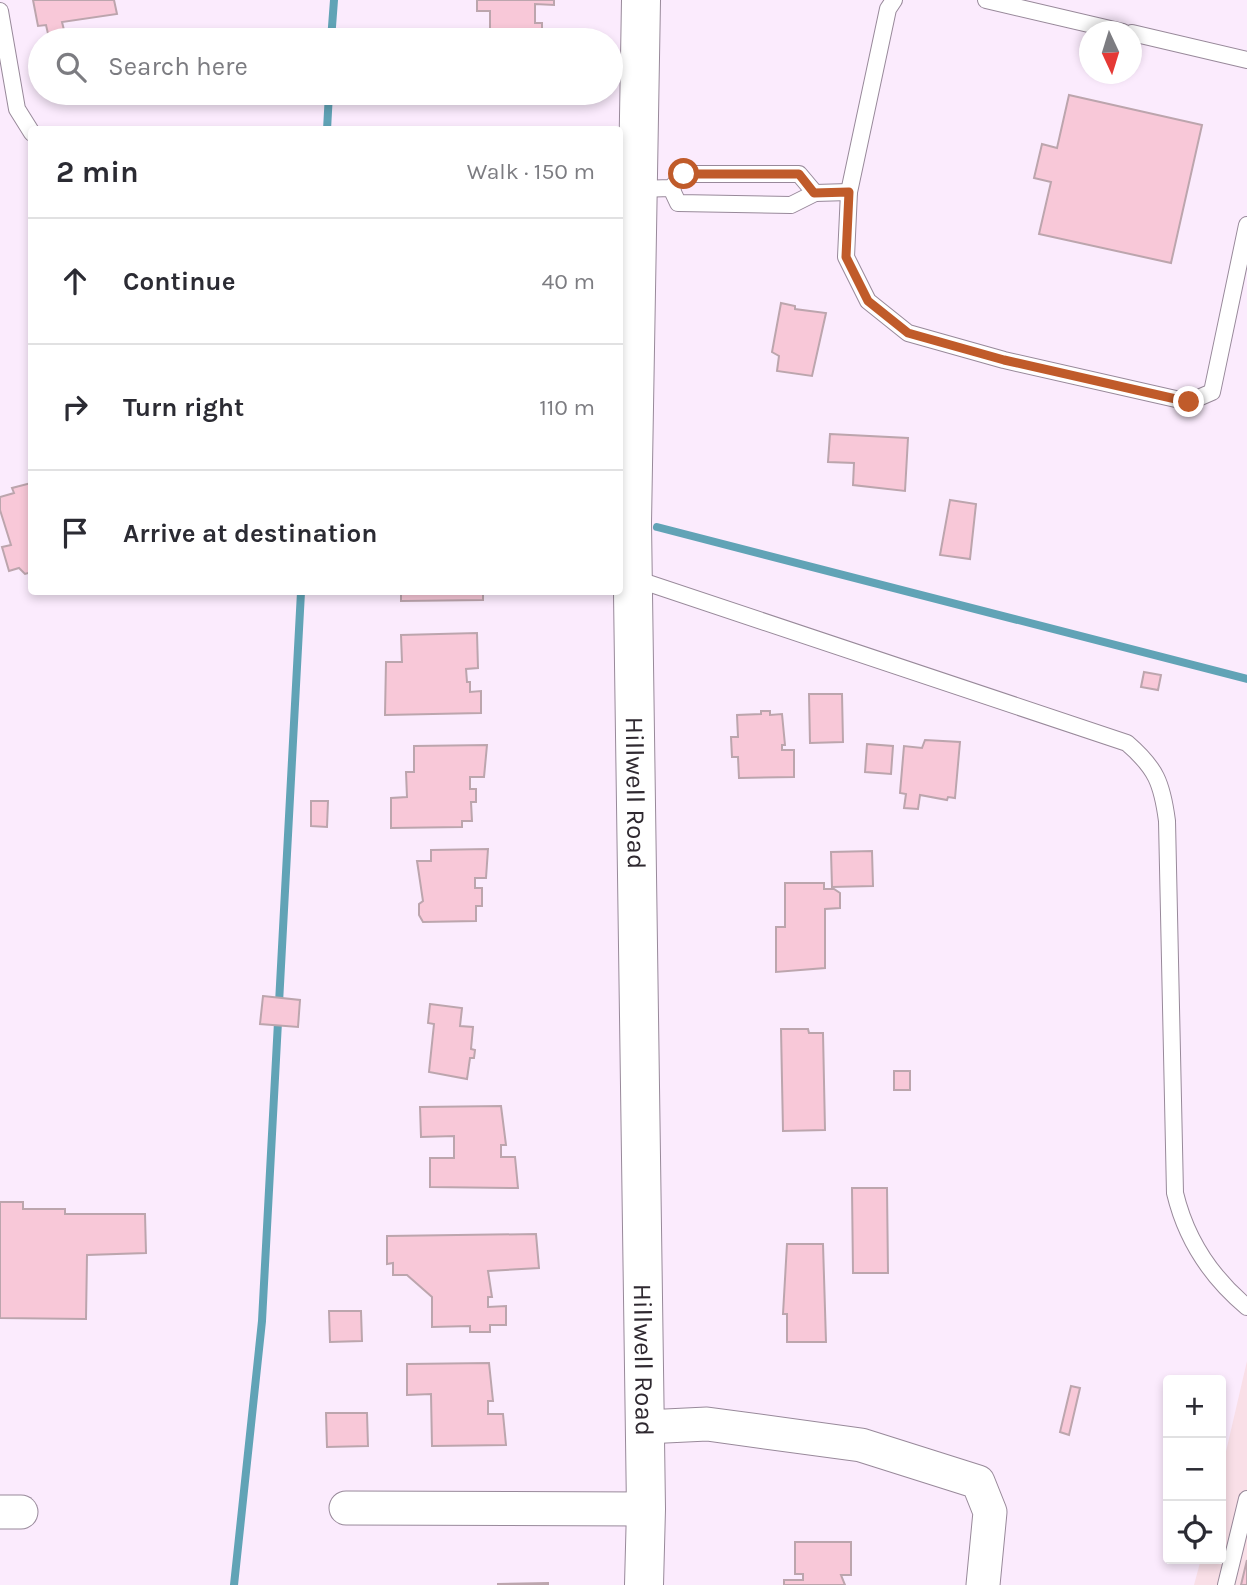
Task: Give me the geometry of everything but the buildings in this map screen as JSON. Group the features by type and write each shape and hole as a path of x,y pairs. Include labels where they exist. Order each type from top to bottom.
{"street":[{"name":"Hillwell Road","path":"641,0 654,188 633,578 646,1509 644,1585"},
{"path":"645,1427 707,1424 862,1444 978,1482 990,1512 983,1585"},
{"path":"346,1508 646,1509"}],"lane":[{"path":"894,0 888,9 849,192 846,257 868,301 908,333 1004,360 1189,402 1212,392 1247,225"},
{"path":"986,0 1079,22"},
{"path":"0,11 17,109 28,127"},
{"path":"1142,35 1247,60"},
{"path":"654,188 684,174 799,174 814,193"},
{"path":"654,188 678,203 791,205 814,193 849,192"},
{"path":"633,578 1127,743 1150,763 1163,791 1167,821 1175,1193 1182,1220 1198,1252 1225,1289 1247,1307"},
{"path":"1226,1585 1247,1499"}],"shaded area":[{"path":"1247,1361 1247,1585 1194,1585 1200,1564 1226,1564 1226,1451"}],"waterway":[{"path":"332,28 334,0"},
{"path":"327,126 328,105"},
{"path":"657,527 1247,679"},
{"path":"234,1585 262,1321 301,595"}],"route":[{"path":"684,174 799,174 814,193 849,192 846,257 868,301 908,333 1004,360 1189,402"}]}
